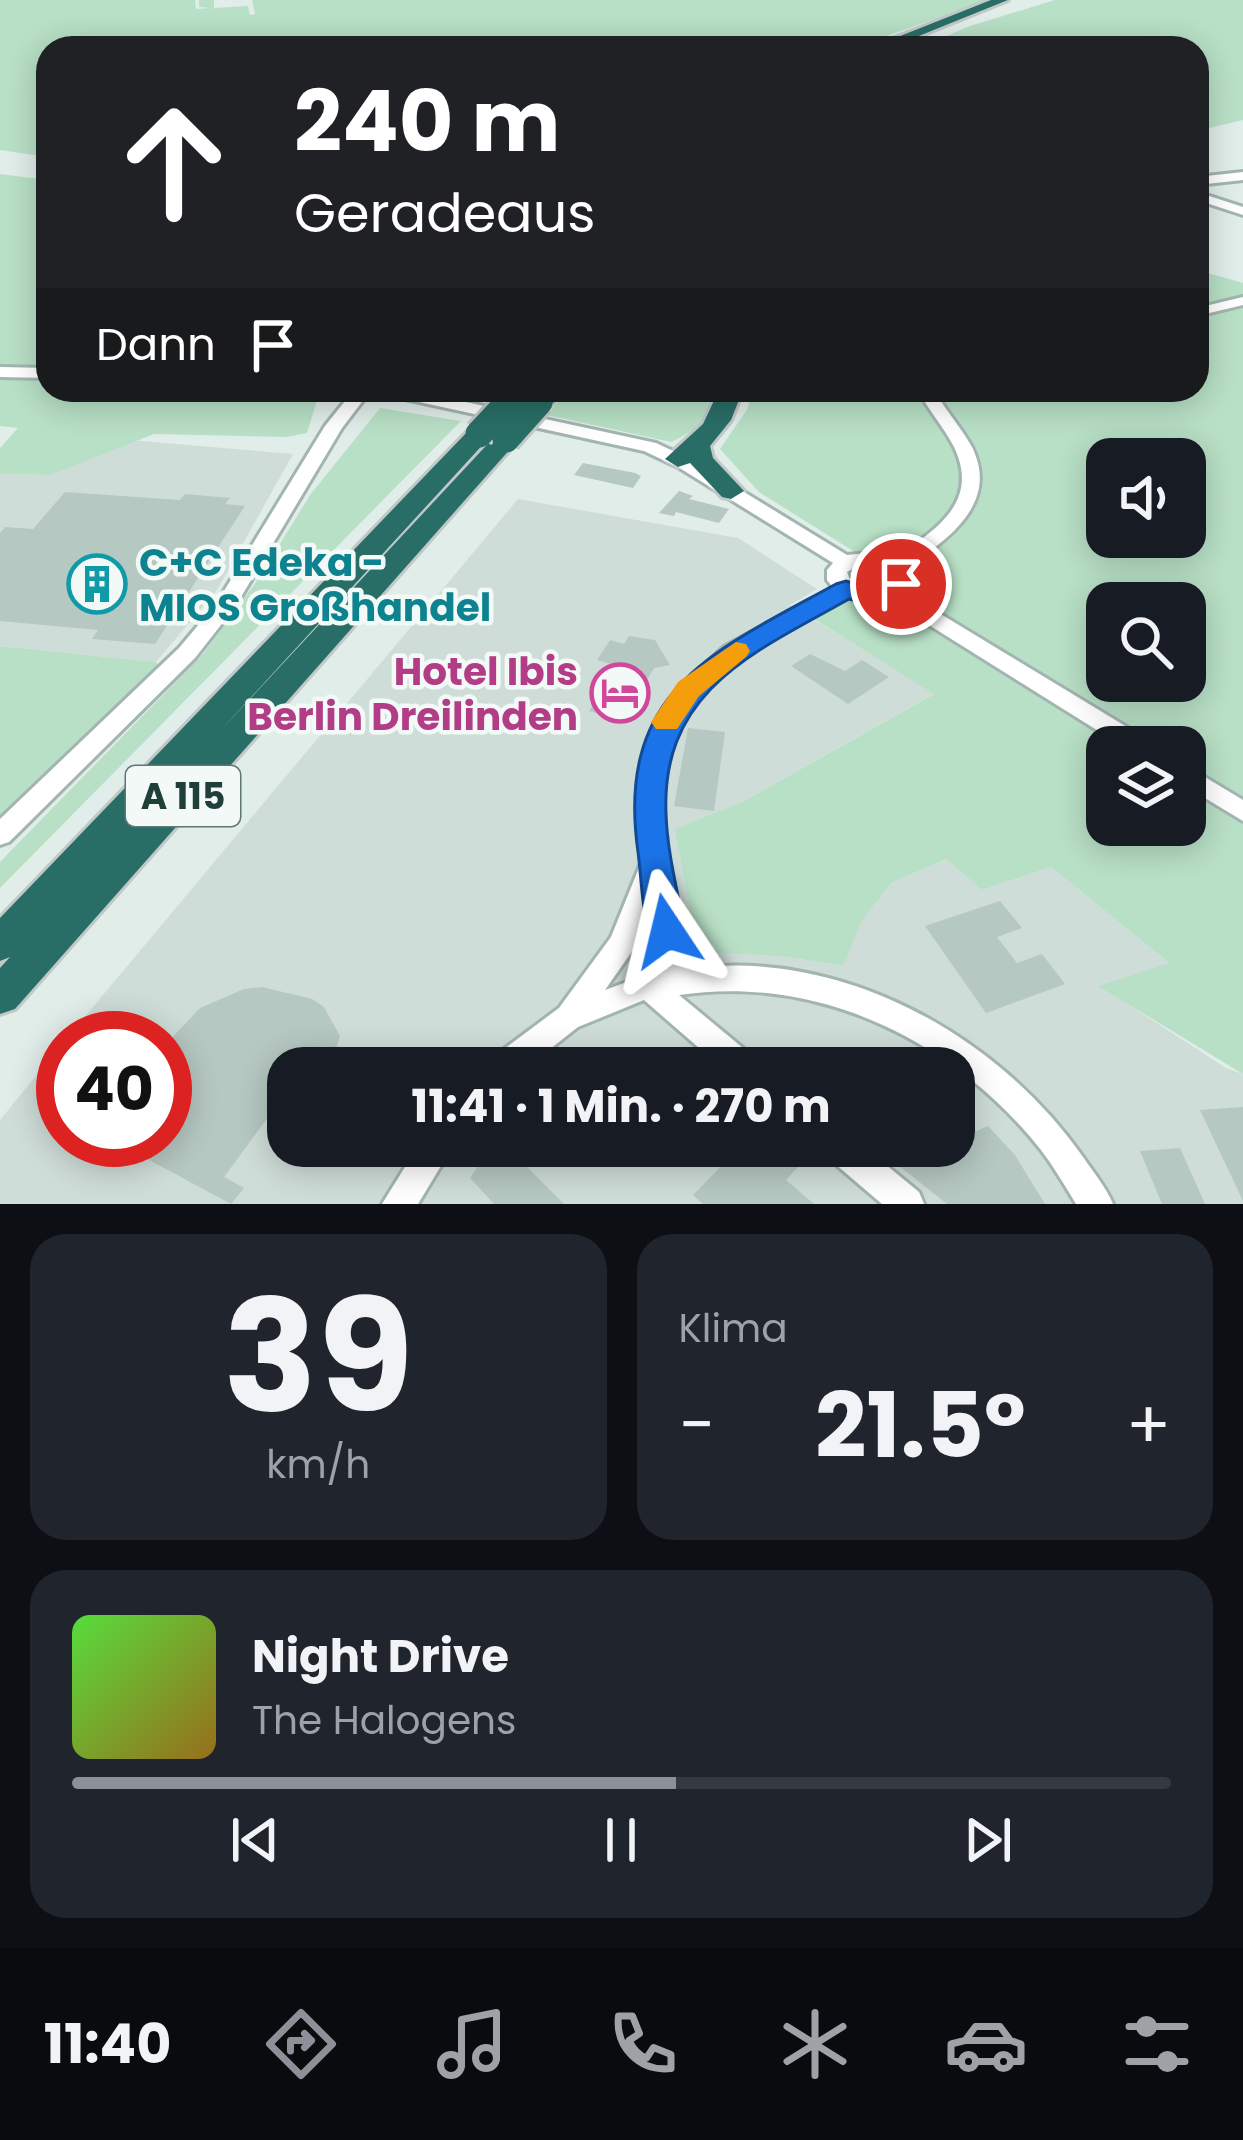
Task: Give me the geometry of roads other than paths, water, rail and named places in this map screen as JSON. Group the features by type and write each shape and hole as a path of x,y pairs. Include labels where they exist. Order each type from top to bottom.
{"highway":[{"path":"908,36 1002,0"},
{"path":"929,36 1023,0"},
{"name":"A 115","path":"0,944 529,402"},
{"path":"726,402 680,452 701,460 731,491"},
{"name":"A 115","path":"0,996 493,436"}],"street":[{"path":"1209,180 1243,176"},
{"path":"1209,200 1243,211"},
{"path":"1209,309 1243,302"},
{"path":"0,372 36,373"},
{"path":"334,426 341,402"},
{"path":"0,836 187,653 224,607 353,402"},
{"path":"458,402 680,452"},
{"path":"894,567 951,526 966,509 973,483 969,458 934,402"},
{"path":"731,491 845,562"},
{"path":"864,558 894,567 901,584 892,593 874,597 846,590 836,575 845,562 864,558"},
{"path":"724,1047 663,985 649,815 656,744 689,689 736,651 846,590"},
{"path":"892,593 1108,726"},
{"path":"1206,788 1243,812"},
{"path":"531,1047 569,1018 623,942 654,861"},
{"path":"569,1018 663,985 744,977 816,984 855,995 956,1048 1028,1109 1096,1204"},
{"path":"399,1204 423,1167"},
{"path":"863,1167 907,1204"}],"place":[{"name":"C+C Edeka - MIOS Großhandel","path":"97,584"},
{"name":"Hotel Ibis Berlin Dreilinden","path":"620,693"}]}
